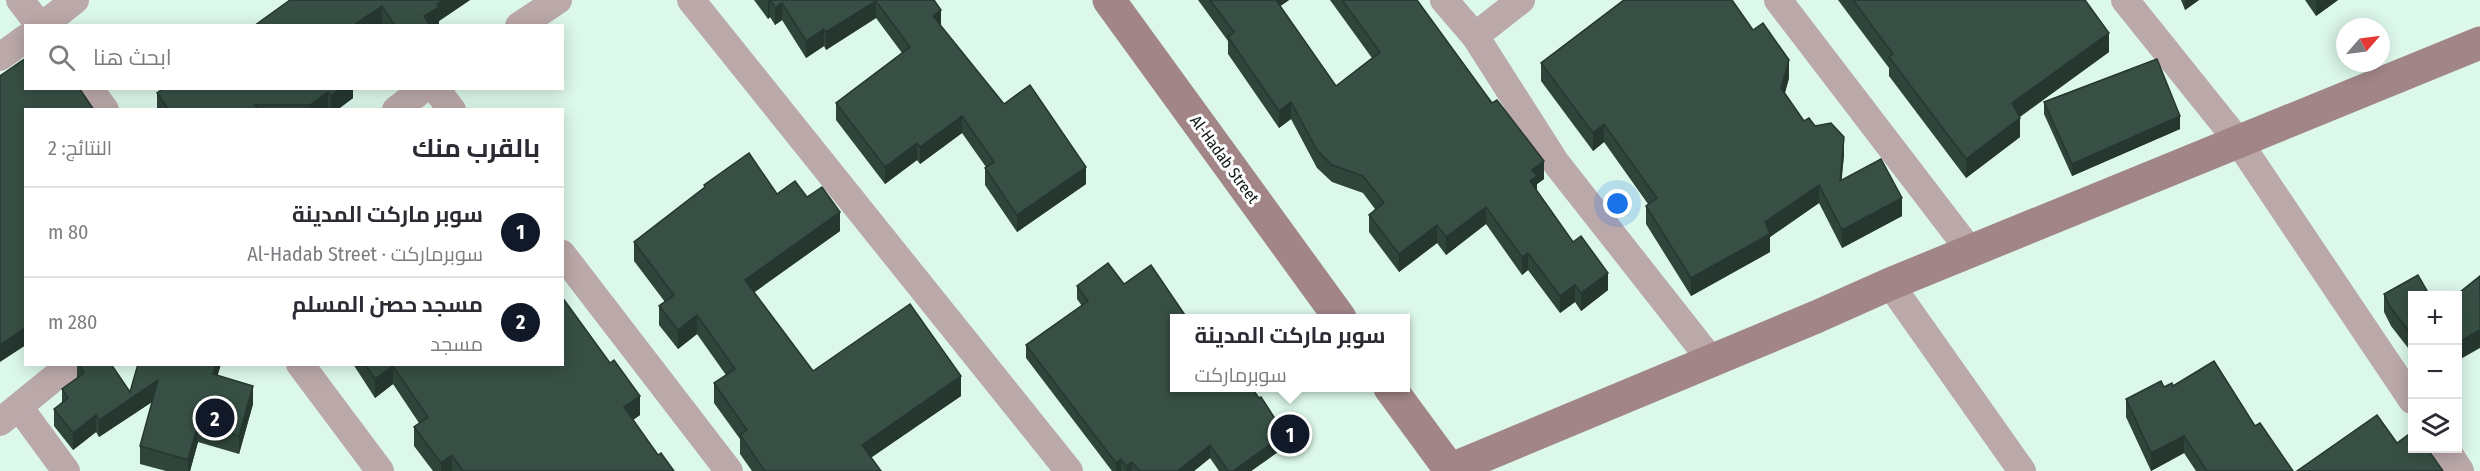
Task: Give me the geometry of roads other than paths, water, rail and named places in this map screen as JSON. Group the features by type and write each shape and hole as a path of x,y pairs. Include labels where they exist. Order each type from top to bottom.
{"street":[{"path":"20,0 39,24"},
{"path":"44,24 75,0"},
{"path":"522,24 558,0"},
{"path":"692,0 1069,471"},
{"name":"Al-Hadab Street","path":"1109,0 1337,314"},
{"path":"1444,0 1475,36 1556,163 1712,360"},
{"path":"1475,36 1521,0"},
{"path":"1778,0 1971,252"},
{"path":"2125,0 2238,141 2411,399"},
{"path":"0,57 24,39"},
{"path":"1394,392 1449,471 1890,284 2480,43"},
{"path":"90,90 104,108"},
{"path":"399,108 421,90"},
{"path":"437,90 450,108"},
{"path":"564,257 729,471"},
{"path":"1890,284 2022,471"},
{"path":"66,471 10,415 69,366"},
{"path":"301,366 380,471"},
{"path":"2448,453 2460,471"}],"place":[{"name":"مسجد حصن المسلم","path":"215,418"},
{"name":"سوبر ماركت المدينة","path":"1290,434"}]}
